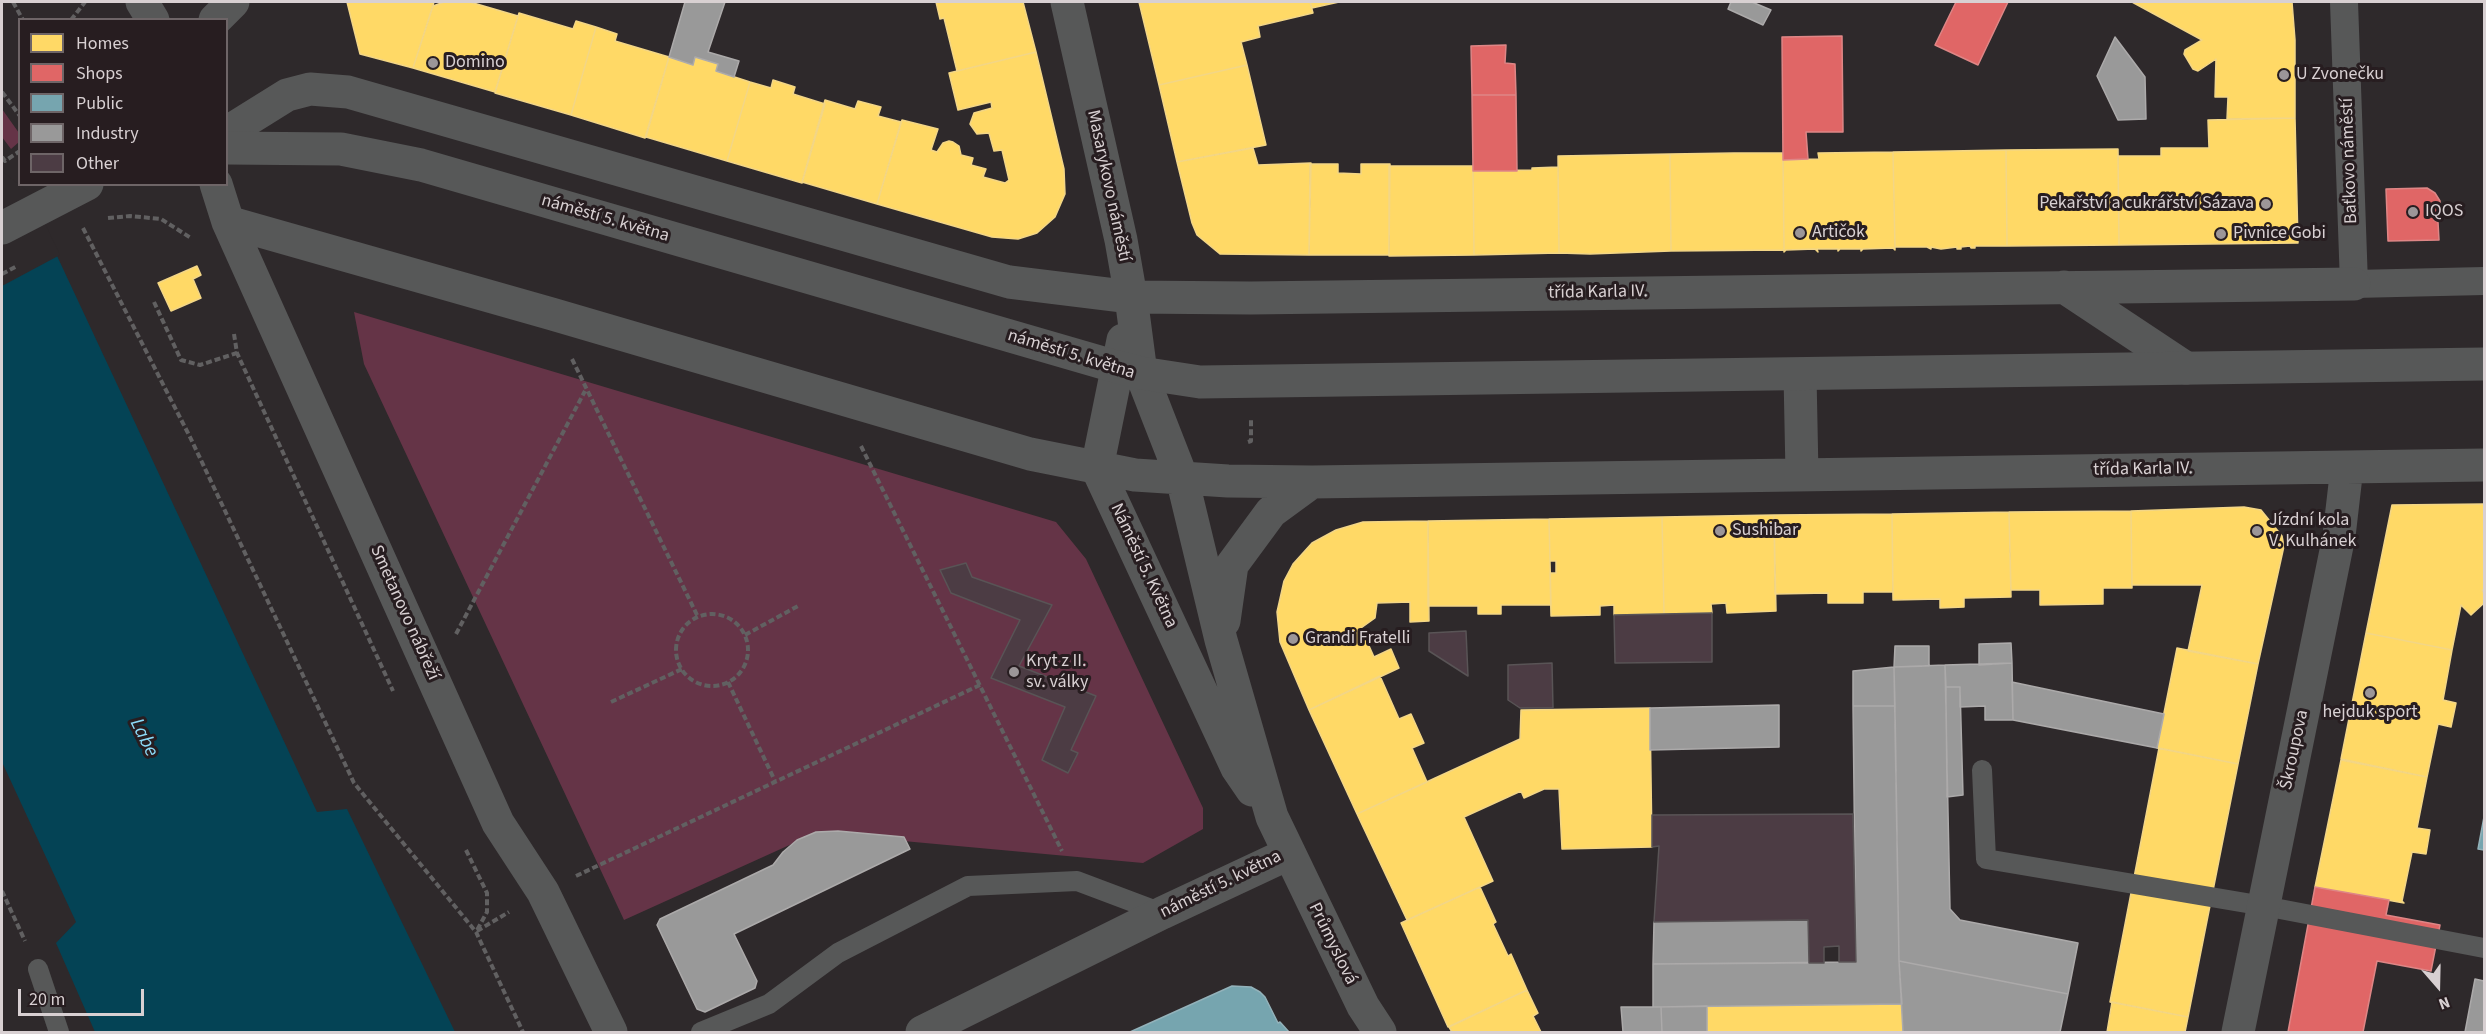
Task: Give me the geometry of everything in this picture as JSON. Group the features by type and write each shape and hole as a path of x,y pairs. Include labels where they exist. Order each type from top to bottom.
{"street":[{"path":"142,2 152,18"},
{"path":"216,18 234,2"},
{"name":"Masarykovo náměstí","path":"1067,2 1121,240 1131,297 1129,370"},
{"name":"Baťkovo náměstí","path":"2344,2 2354,284"},
{"path":"228,132 287,95 310,89 348,92 1009,282 1131,297"},
{"name":"náměstí 5. května","path":"228,148 341,150 421,165 1129,370 1182,478 1221,640 1272,817 1288,854 1162,913 922,1032"},
{"path":"2,228 83,186"},
{"name":"Smetanovo nábřeží","path":"217,186 228,222 498,823 543,892 611,1032"},
{"name":"náměstí 5. května","path":"228,222 1030,454 1135,476"},
{"name":"třída Karla IV.","path":"1131,297 2484,281"},
{"path":"2064,287 2186,368"},
{"path":"1129,370 1200,382 1251,383 2484,364"},
{"name":"Náměstí 5. Května","path":"1129,370 1097,468 1237,768 1272,817"},
{"path":"1800,375 1802,474"},
{"name":"třída Karla IV.","path":"1135,476 1312,482 2484,465"},
{"name":"Škroupova","path":"2238,1032 2339,536 2347,467"},
{"path":"1221,640 1232,565 1271,512 1312,482"},
{"name":"Průmyslová","path":"1288,854 1363,1006 1380,1032"}],"lane":[{"path":"1982,770 1986,858 2264,906 2484,948"},
{"path":"701,1032 769,1004 838,953 968,886 1077,881 1162,913"},
{"path":"38,969 59,1032"}],"path":[{"path":"13,2 22,18"},
{"path":"73,18 85,2"},
{"path":"2,92 18,113"},
{"path":"2,157 5,161 18,152"},
{"path":"108,218 130,216 161,219 200,243"},
{"path":"82,226 190,436 354,783 476,932 523,1032"},
{"path":"154,302 182,360 200,365 237,353"},
{"path":"552,314 585,391 698,617"},
{"path":"233,331 237,353 397,699"},
{"path":"432,677 585,391"},
{"path":"838,398 1077,881"},
{"path":"745,635 798,606"},
{"path":"711,614 725,616 737,624 745,635 748,657 737,676 718,686 698,683 682,669 677,658 680,634 687,624 698,617 711,614"},
{"path":"611,702 682,669"},
{"path":"728,682 775,781"},
{"path":"476,932 543,892 980,685"},
{"path":"462,839 487,893 487,912 476,932"},
{"path":"2,891 38,969"}],"shaded area":[{"path":"2,109 18,132 18,143 11,149 2,137"},
{"path":"354,312 1056,522 1086,559 1203,808 1203,829 1143,863 816,833 624,920 364,364"}],"water":[{"name":"Labe","path":"2,173 29,196 317,812 347,809 455,1032 95,1032 56,943 76,922 2,762"}],"pier":[{"path":"2,171 18,186 31,194 60,255 2,286"}],"building: Homes":[{"path":"347,2 434,2 413,68 360,54"},
{"path":"444,2 470,2 518,16 495,92 413,68 433,6"},
{"path":"936,2 1023,2 1036,52 957,71 944,18 940,19"},
{"path":"1139,2 1310,2 1313,13 1258,26 1260,37 1241,42 1247,65 1159,85"},
{"path":"1310,2 1339,2 1312,8"},
{"path":"2132,2 2292,2 2295,40 2295,118 2227,119 2228,97 2215,97 2216,59 2198,71 2193,69 2184,54 2185,50 2202,40"},
{"path":"519,13 573,29 576,21 596,27 571,115 495,93"},
{"path":"596,27 617,34 615,41 669,57 645,138 571,115"},
{"path":"1036,52 1064,169 1065,194 1055,217 1037,233 1018,239 992,237 877,204 902,120 938,129 931,150 937,152 943,143 953,142 959,146 961,155 973,158 971,165 986,169 983,177 1005,183 1009,180 1002,150 994,151 989,133 977,134 970,124 974,113 992,108 991,102 958,110 949,73"},
{"path":"669,57 693,65 695,57 718,64 716,71 750,82 727,161 646,137"},
{"path":"1247,65 1266,145 1177,162 1159,85"},
{"path":"773,80 795,87 793,94 825,104 802,183 727,161 750,82 771,88"},
{"path":"825,100 855,109 858,101 881,107 878,116 901,122 877,204 802,182"},
{"path":"2295,118 2298,243 2119,245 2118,156 2161,156 2161,148 2209,148 2208,120"},
{"path":"1253,148 1258,165 1311,163 1309,255 1220,254 1197,235 1177,162"},
{"path":"2118,149 2119,245 2007,246 2006,150"},
{"path":"2006,150 2007,246 1971,248 1970,246 1961,247 1961,249 1957,247 1941,249 1931,247 1931,249 1895,247 1893,152"},
{"path":"1893,152 1895,250 1893,248 1863,249 1861,251 1861,249 1840,249 1838,251 1838,249 1817,249 1818,252 1815,249 1784,252 1783,160 1819,159 1818,153"},
{"path":"1783,153 1784,250 1671,251 1670,154"},
{"path":"1670,154 1671,251 1559,253 1558,156"},
{"path":"1310,164 1338,164 1338,173 1361,174 1361,164 1390,164 1389,255 1309,255"},
{"path":"1389,166 1473,166 1474,255 1389,256"},
{"path":"1558,167 1559,253 1474,255 1473,171"},
{"path":"197,266 201,275 193,279 201,298 171,311 158,283"},
{"path":"2484,504 2484,590 2482,590 2484,603 2471,615 2461,605 2452,650 2366,633 2392,505"},
{"path":"2244,507 2261,510 2282,536 2284,546 2258,664 2188,651 2202,585 2132,585 2131,511"},
{"path":"2131,511 2132,588 2103,588 2103,604 2040,605 2040,590 2011,590 2009,512"},
{"path":"2009,512 2011,597 1964,598 1964,607 1940,608 1940,599 1893,600 1892,514"},
{"path":"1892,514 1893,592 1863,592 1863,603 1828,603 1828,593 1775,594 1774,515"},
{"path":"1774,515 1776,611 1727,613 1726,603 1711,604 1712,613 1664,614 1662,517"},
{"path":"1662,517 1664,614 1614,615 1614,605 1600,606 1600,615 1551,616 1550,573 1556,573 1556,561 1550,561 1549,519"},
{"path":"1549,519 1551,605 1501,605 1501,614 1478,614 1478,606 1428,606 1428,521"},
{"path":"1428,521 1429,621 1410,622 1410,602 1377,603 1375,618 1361,628 1374,657 1391,649 1399,668 1309,710 1280,642 1277,612 1284,581 1293,564 1312,543 1336,530 1363,522"},
{"path":"2366,633 2452,650 2443,700 2456,703 2451,727 2438,724 2427,777 2341,759"},
{"path":"2177,648 2258,664 2238,764 2157,748"},
{"path":"1380,676 1399,719 1411,714 1424,743 1412,748 1427,782 1357,814 1309,710"},
{"path":"1650,708 1652,847 1562,849 1559,789 1544,789 1524,798 1521,791 1464,817 1493,881 1407,920 1357,814 1520,739 1521,710"},
{"path":"2159,748 2238,764 2188,1017 2110,1002"},
{"path":"2341,760 2427,777 2417,828 2430,830 2426,854 2412,852 2402,901 2404,903 2315,887"},
{"path":"1480,887 1496,922 1493,924 1508,956 1511,954 1527,990 1448,1027 1401,923"},
{"path":"1527,990 1538,1013 1533,1016 1541,1032 1452,1032 1449,1027"},
{"path":"2112,1002 2188,1017 2185,1032 2107,1032"},
{"path":"1902,1004 1903,1032 1707,1032 1707,1006"}],"building: Shops":[{"path":"1956,2 2008,2 1978,65 1935,45"},
{"path":"1842,36 1843,132 1806,132 1808,159 1783,160 1782,37"},
{"path":"1506,45 1505,63 1515,64 1516,95 1472,95 1471,46"},
{"path":"1472,95 1516,95 1517,171 1473,171"},
{"path":"2427,188 2435,193 2440,201 2440,209 2434,220 2438,222 2439,240 2388,241 2386,189"},
{"path":"2315,887 2389,900 2386,915 2440,925 2431,971 2377,961 2363,1032 2288,1032"}],"building: Public":[{"path":"2484,817 2484,850 2478,849"},
{"path":"1232,986 1251,987 1260,992 1265,997 1278,1023 1280,1022 1289,1032 1130,1032"}],"building: Industry":[{"path":"685,2 725,2 708,52 739,61 734,77 716,71 718,64 695,57 693,65 669,57"},
{"path":"1731,2 1752,2 1771,10 1763,25 1728,9"},
{"path":"2115,37 2145,77 2146,119 2118,120 2097,76"},
{"path":"2011,643 2012,663 1979,665 1979,644"},
{"path":"1895,646 1929,646 1929,666 1894,667"},
{"path":"2012,663 2013,720 1985,720 1985,706 1960,707 1960,687 1946,687 1945,665"},
{"path":"1945,665 1950,909 1960,920 2078,943 2068,994 1899,961 1894,667"},
{"path":"1894,667 1895,706 1853,706 1853,671"},
{"path":"2012,682 2164,714 2157,748 2013,720"},
{"path":"1946,687 1960,687 1963,795 1947,797"},
{"path":"1779,705 1779,747 1650,750 1650,708"},
{"path":"1853,706 1895,706 1899,961 1902,1004 1653,1007 1653,964 1856,962"},
{"path":"838,831 904,837 910,849 734,934 757,981 755,988 705,1012 697,1009 657,925 660,919 773,865 797,840 816,832"},
{"path":"1808,920 1809,963 1653,964 1654,922"},
{"path":"1899,961 2068,994 2060,1032 1903,1032"},
{"path":"2475,979 2484,981 2484,1032 2465,1032"},
{"path":"1707,1006 1707,1032 1662,1032 1661,1007"},
{"path":"1621,1007 1661,1007 1662,1032 1623,1032"}],"building: Other":[{"name":"Kryt z II. sv. války","path":"966,563 972,577 1052,605 1019,666 1096,696 1071,750 1078,753 1068,773 1042,760 1065,707 991,678 1020,620 951,593 940,570"},
{"path":"1712,613 1712,662 1615,663 1614,615"},
{"path":"1466,631 1468,676 1429,651 1429,633"},
{"path":"1552,663 1553,708 1520,708 1508,700 1508,665"},
{"path":"1853,814 1856,962 1839,962 1839,946 1824,947 1824,963 1809,963 1808,920 1654,922 1659,846 1652,847 1652,815"}],"place":[{"name":"Domino","path":"433,63"},
{"name":"U Zvonečku","path":"2284,75"},
{"name":"Pekařství a cukrářství Sázava","path":"2266,204"},
{"name":"IQOS","path":"2413,212"},
{"name":"Artičok","path":"1800,233"},
{"name":"Pivnice Gobi","path":"2221,234"},
{"name":"Sushibar","path":"1720,531"},
{"name":"Jízdní kola V. Kulhánek","path":"2257,531"},
{"name":"Grandi Fratelli","path":"1293,639"},
{"name":"Kryt z II. sv. války","path":"1014,672"},
{"name":"hejduk sport","path":"2370,693"}]}
